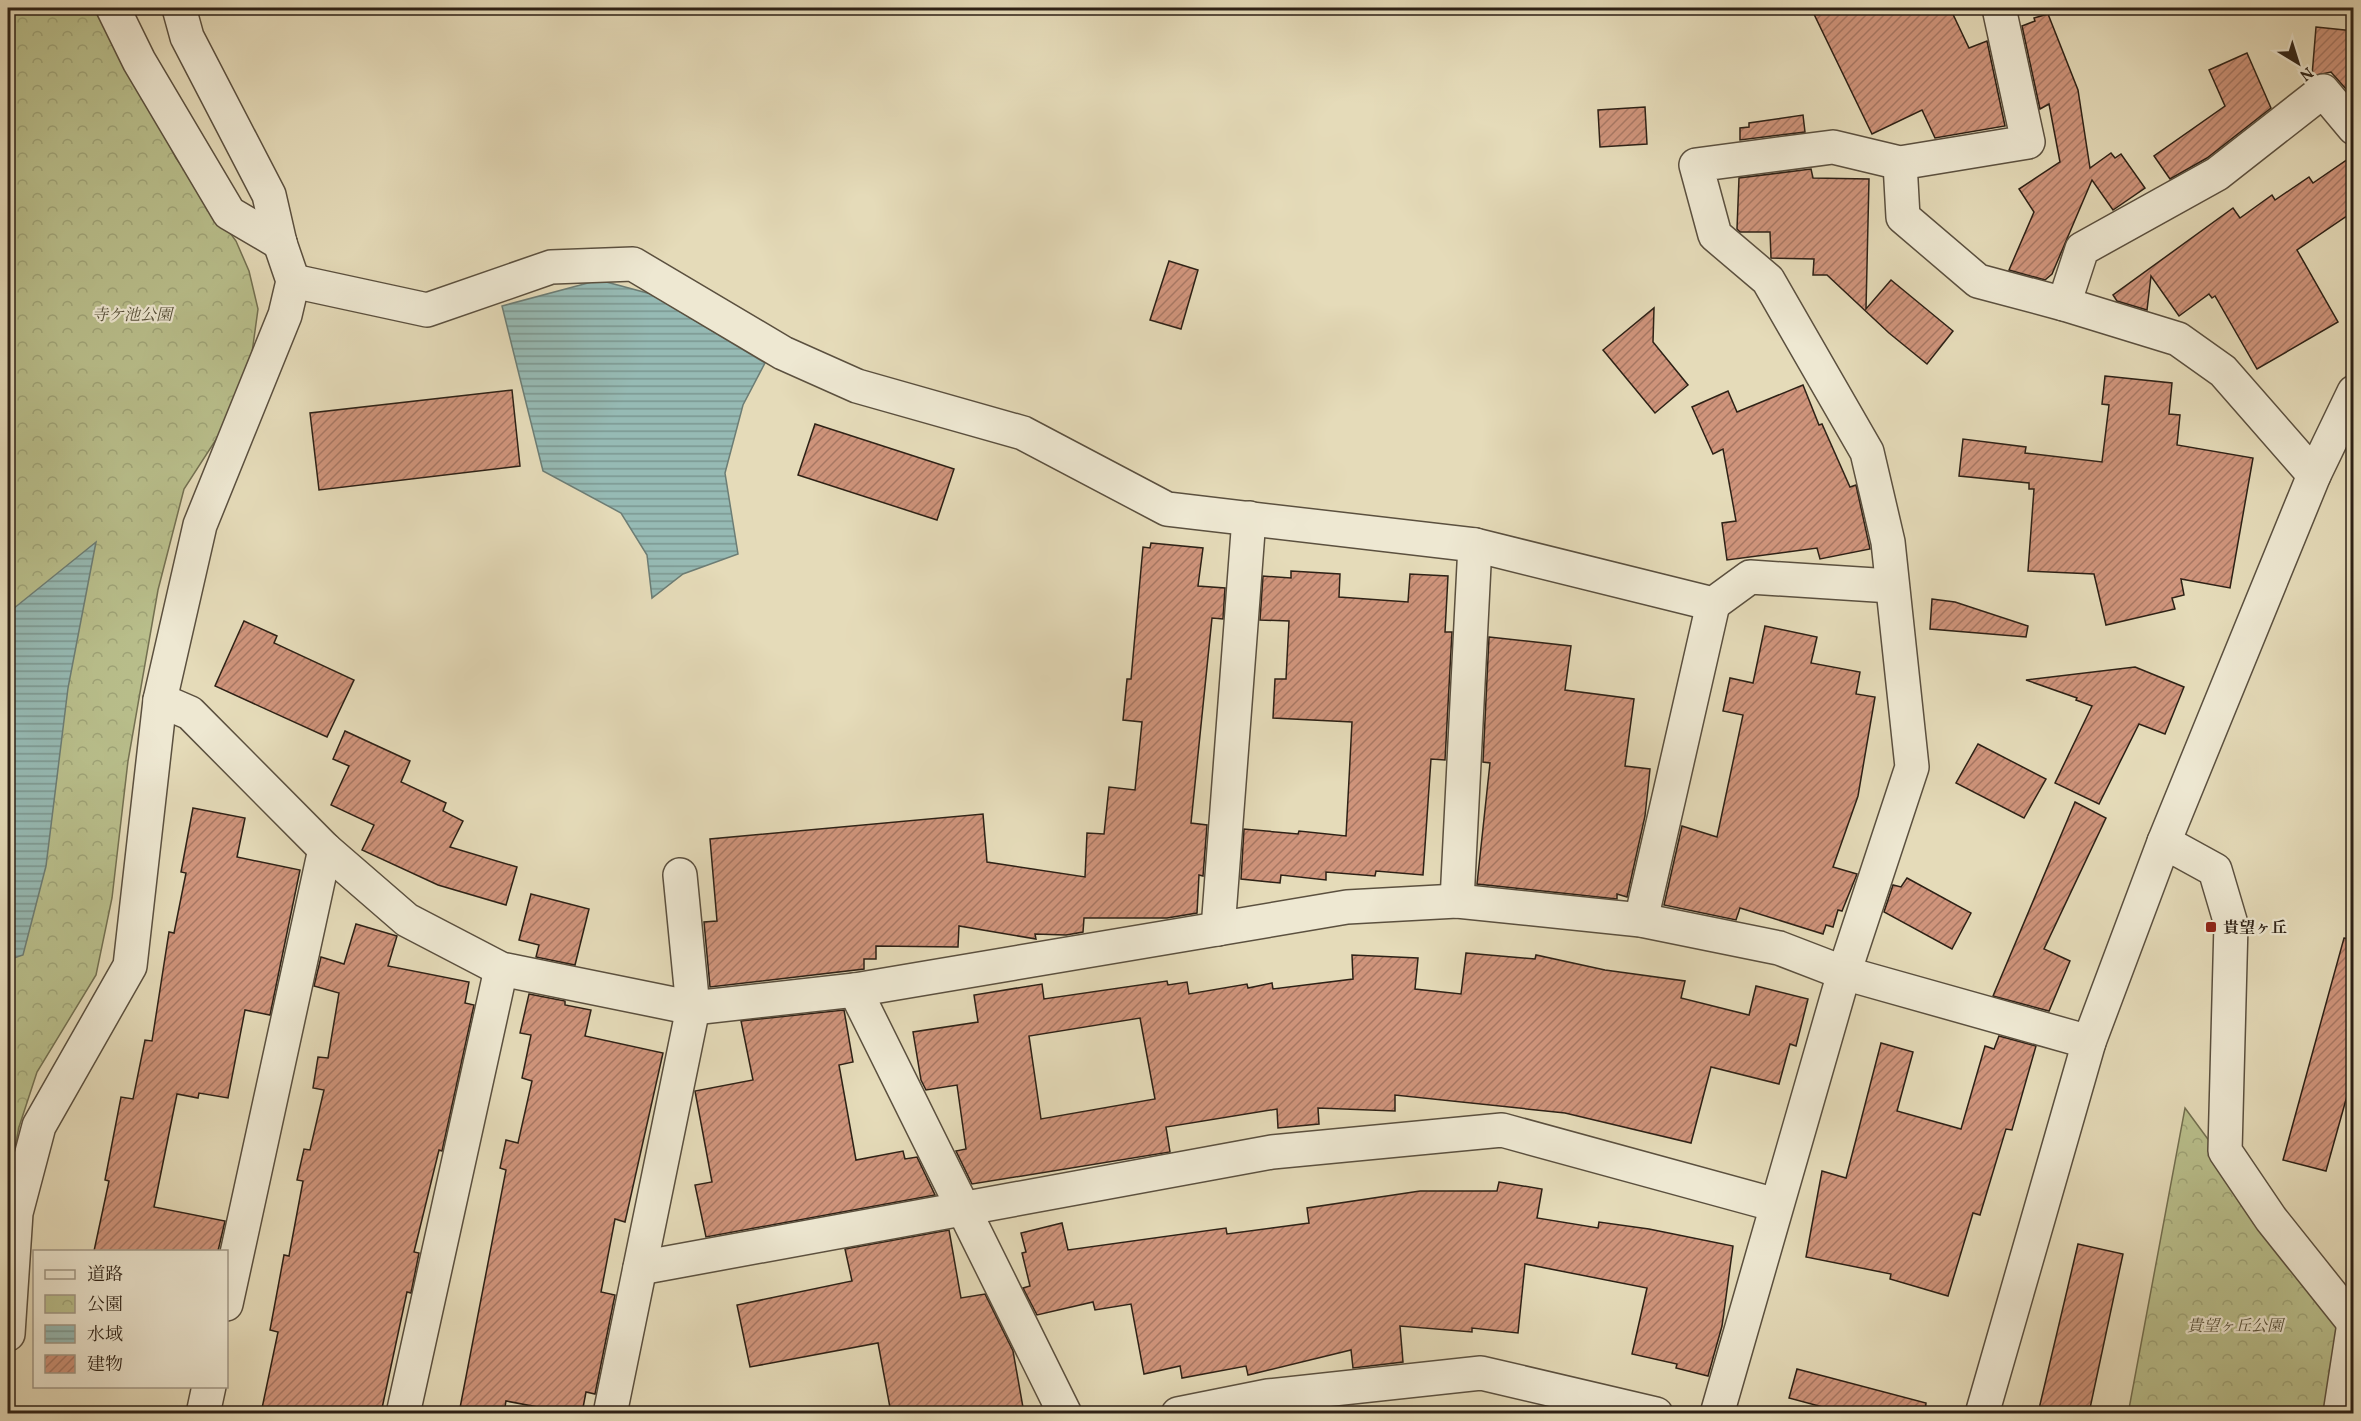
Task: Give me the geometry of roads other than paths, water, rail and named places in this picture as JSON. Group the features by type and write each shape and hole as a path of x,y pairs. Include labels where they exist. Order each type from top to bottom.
{"street":[{"path":"113,8 139,61 229,213 280,243"},
{"path":"8,1334 16,1213 39,1126 130,966 160,700 200,525 285,315 293,281 280,243 269,195 187,37 179,8"},
{"path":"1717,1413 1844,973 1912,767 1888,542 1867,452 1768,280 1715,235 1696,165 1833,147 1900,163 2028,142 2000,8"},
{"path":"2064,304 2082,249 2217,174 2323,91 2354,128"},
{"path":"1900,163 1903,217 1978,281 2064,304 2178,339 2223,371 2314,475"},
{"path":"293,281 427,310 551,267 633,264 783,353 857,386 1023,433 1167,508 1475,546 1713,604"},
{"path":"1982,1413 2089,1042 2170,827 2314,475 2349,401"},
{"path":"1218,929 1249,518"},
{"path":"1457,901 1475,546"},
{"path":"1641,920 1713,604 1750,577 1891,586"},
{"path":"160,700 190,713 325,849 407,920 501,969 693,1008 855,990 1347,907 1457,901 1641,920 1779,948 1844,973 2089,1042"},
{"path":"2170,827 2215,870 2231,924 2225,1151 2271,1219 2354,1323 2340,1413"},
{"path":"228,1295 325,849"},
{"path":"610,1413 693,1008 680,875"},
{"path":"403,1413 501,969"},
{"path":"855,990 1065,1413"},
{"path":"640,1268 1272,1152 1502,1130 1776,1205"},
{"path":"1178,1413 1272,1405 1481,1373 1656,1413"},
{"path":"203,1413 208,1388"}],"water":[{"path":"599,280 651,294 765,363 743,405 725,473 738,554 683,574 652,598 647,555 621,513 543,471 502,306"},
{"path":"96,542 68,688 46,866 23,955 8,960 8,613"}],"place":[{"name":"貴望ヶ丘","path":"2211,927"}],"park label":[{"name":"寺ケ池公園","path":"132,314"},
{"name":"貴望ヶ丘公園","path":"2235,1325"}]}
